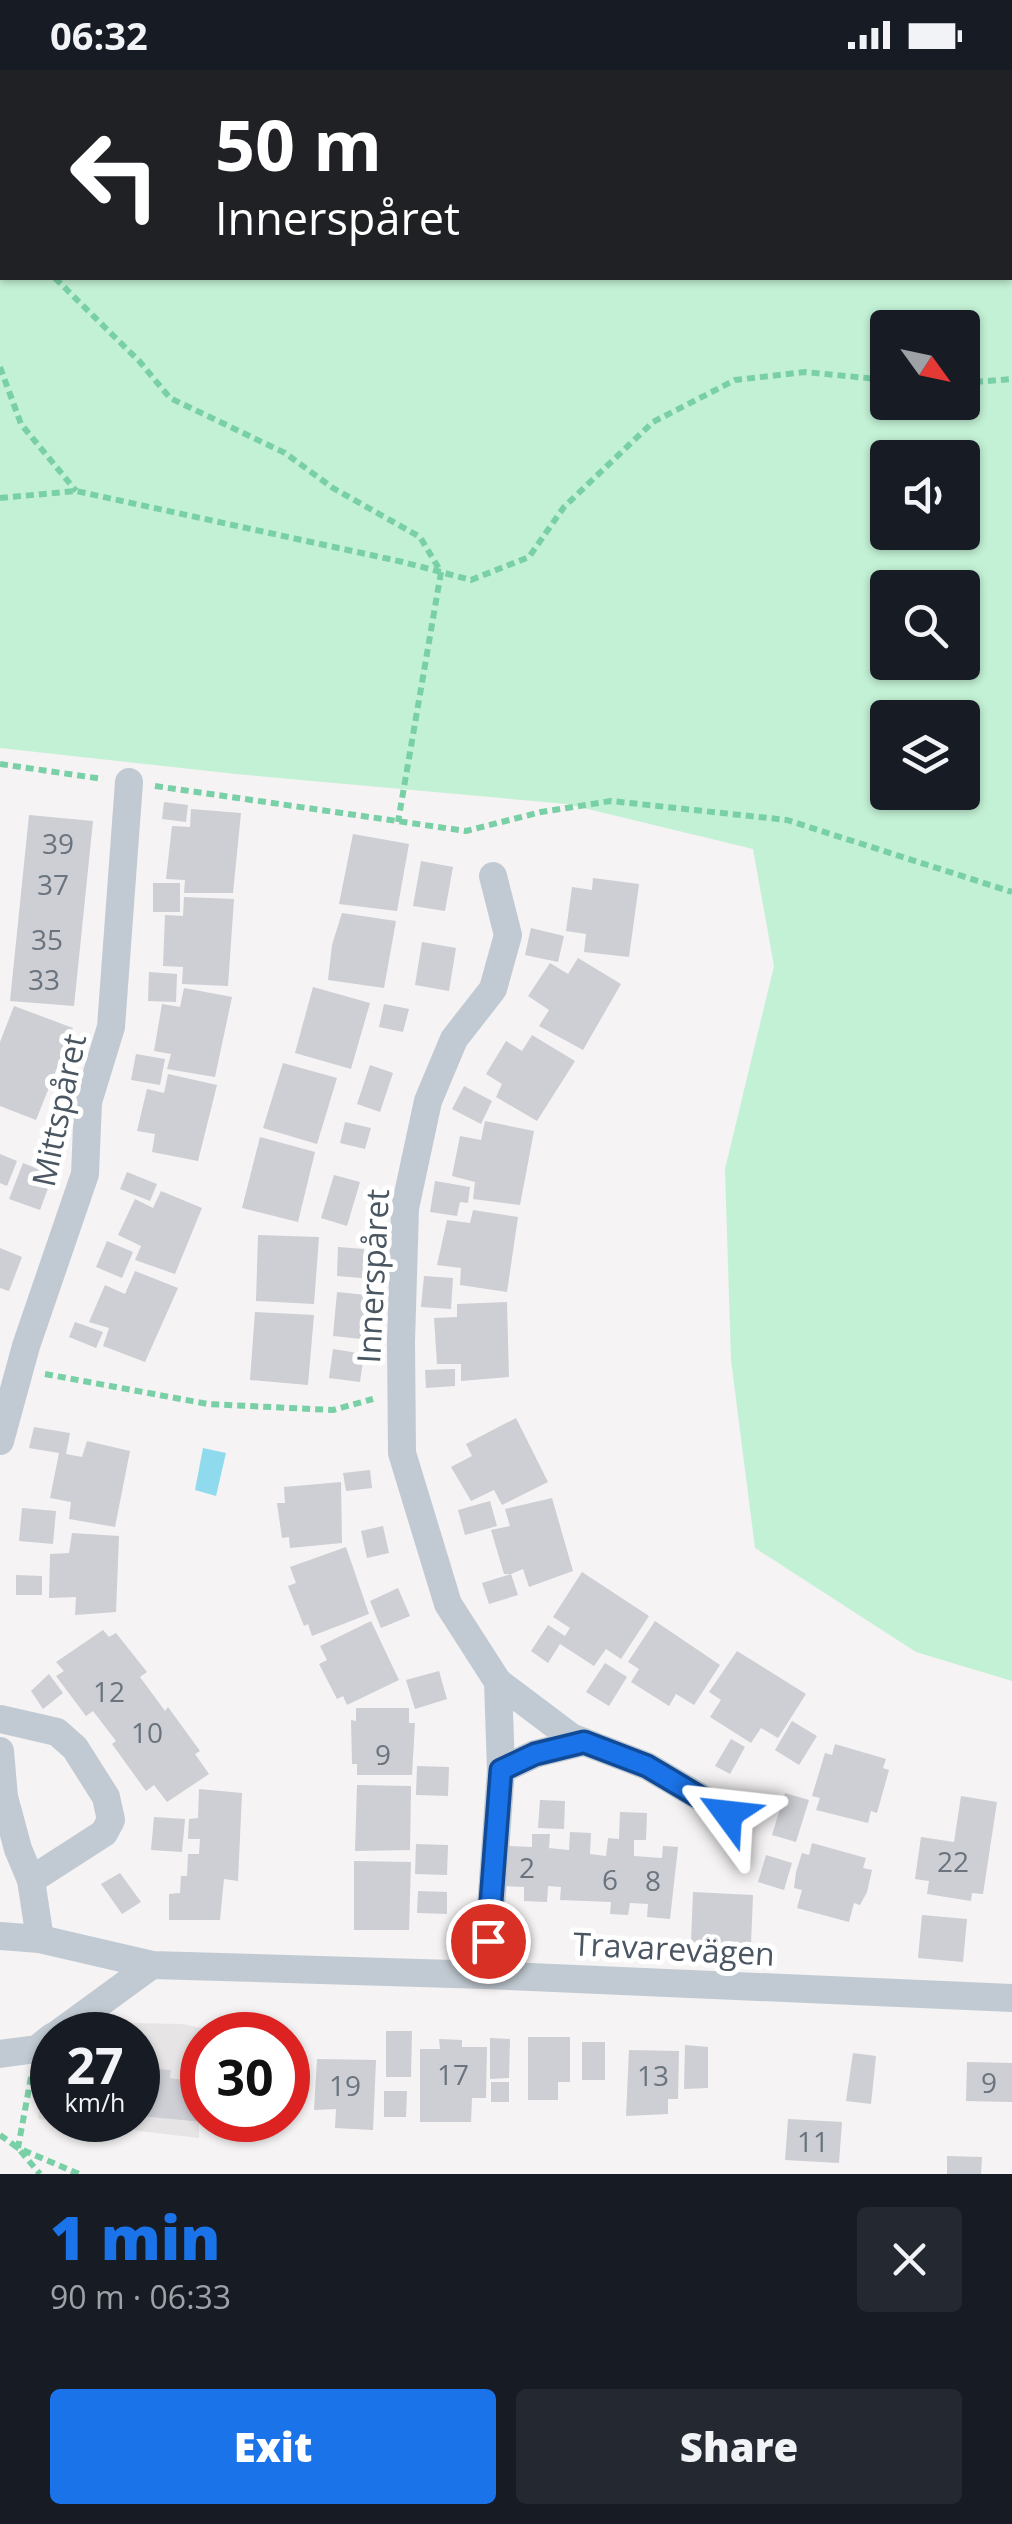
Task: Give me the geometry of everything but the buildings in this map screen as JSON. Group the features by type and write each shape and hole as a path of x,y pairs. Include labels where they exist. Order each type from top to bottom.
{"street":[{"name":"Mittspåret","path":"0,1441 84,1174 88,1102 111,1027 129,782"},
{"name":"Innerspåret","path":"493,876 508,935 493,989 454,1039 428,1101 405,1208 402,1454 448,1604 498,1682 571,1737 647,1766 728,1814"},
{"path":"486,1975 501,1770 498,1682"},
{"path":"0,1719 58,1732 76,1748 106,1797 110,1820 104,1832 32,1880"},
{"path":"501,1770 535,1754 584,1742"},
{"path":"0,1752 4,1797 18,1848 32,1880 40,1939"},
{"name":"Travarevägen","path":"0,1936 40,1939 152,1965 1012,1998"},
{"path":"87,2012 152,1965"},
{"path":"0,2054 30,2045"}],"path":[{"path":"57,280 140,362 170,398 284,453 334,488 420,537 442,572 398,822"},
{"path":"0,368 21,424 76,491"},
{"path":"0,498 76,491 470,580 528,557 564,508 653,422 735,380 806,372 870,378"},
{"path":"980,382 1012,379"},
{"path":"0,764 466,832 541,812 611,801 787,820 1012,892"},
{"path":"20,1368 208,1404 333,1410 401,1391"},
{"path":"18,2148 30,2105"},
{"path":"0,2135 18,2148 79,2174"},
{"path":"18,2148 40,2174"}],"shaded area":[{"path":"160,2024 180,2024 180,2079 170,2078 170,2070 160,2069"},
{"path":"160,2118 180,2120 180,2136 160,2133"}],"green space":[{"path":"0,280 1012,280 1012,1681 916,1652 755,1548 731,1360 725,1169 774,966 753,849 567,804 0,748"}],"water":[{"path":"203,1448 226,1453 216,1496 195,1490"}],"route":[{"path":"488,1941 501,1770 535,1754 584,1742 647,1766 728,1814"}]}
